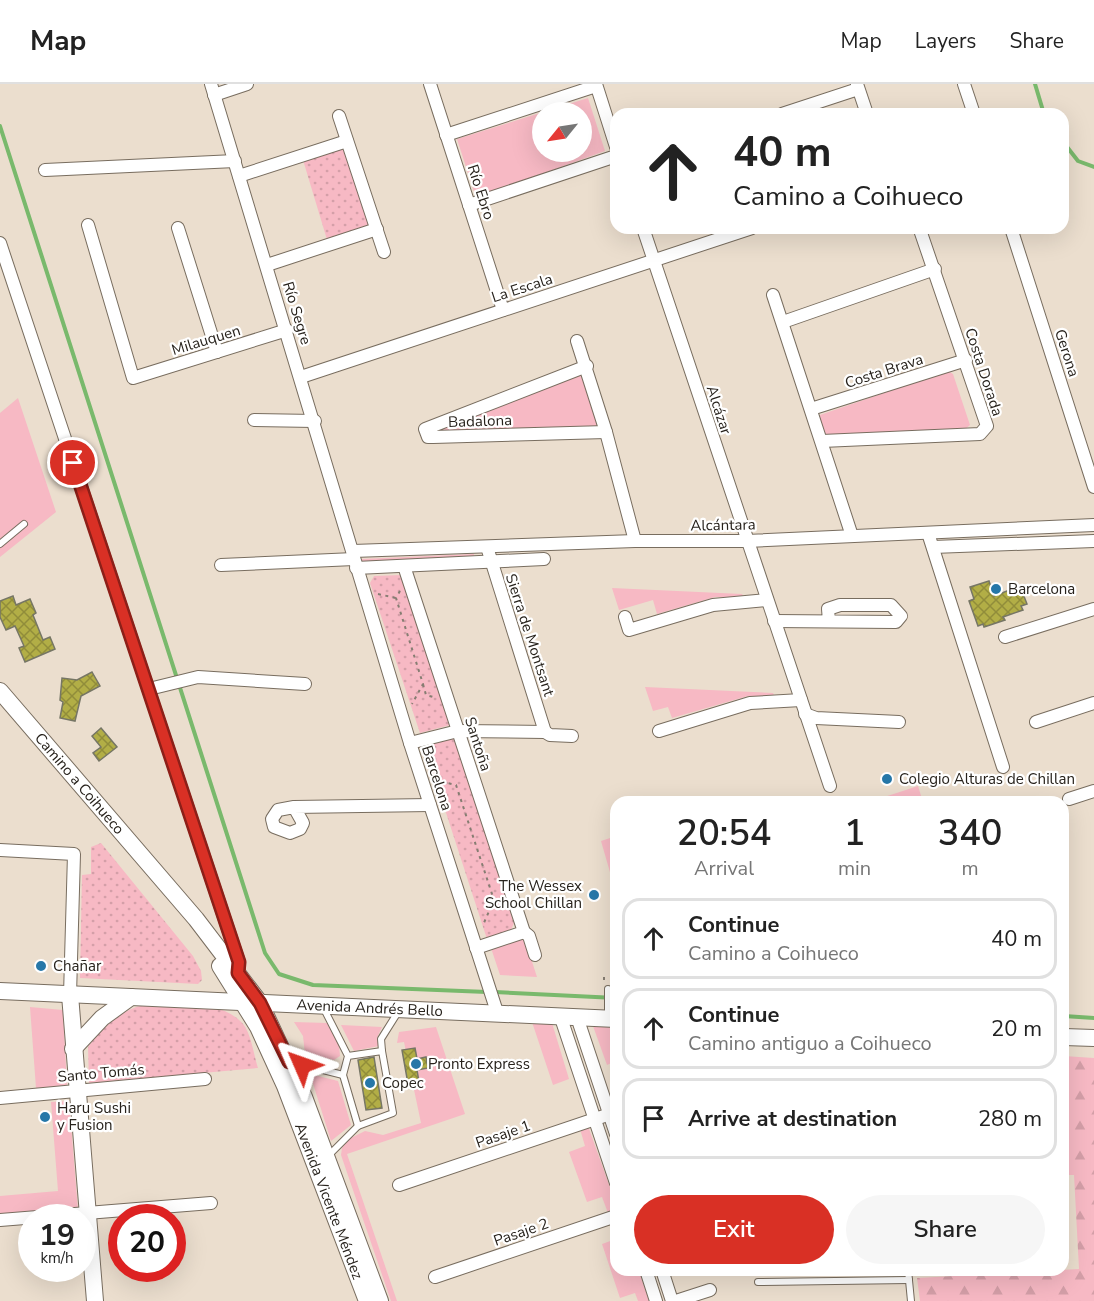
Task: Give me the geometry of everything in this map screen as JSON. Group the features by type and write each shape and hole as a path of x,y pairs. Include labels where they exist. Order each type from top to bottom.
{"main road":[{"name":"Camino a Coihueco","path":"0,691 196,919 252,1003"},
{"path":"233,975 218,1001 258,1027"},
{"name":"Avenida Andrés Bello","path":"0,991 401,1008 495,1005 560,1016 610,1018"},
{"path":"70,995 86,1204"},
{"path":"73,1049 102,1017 131,997"},
{"name":"Avenida Vicente Méndez","path":"252,1003 258,1027 308,1143 366,1301"},
{"name":"Avenida Vicente Méndez","path":"252,1003 277,1037 289,1062 380,1301"},
{"path":"277,1037 270,1011 284,1004"},
{"path":"1069,1037 1094,1038"},
{"path":"93,1282 95,1301"}],"street":[{"path":"213,89 247,84"},
{"name":"Río Ebro","path":"430,84 503,310"},
{"path":"964,84 972,108"},
{"path":"446,135 596,85 610,128"},
{"path":"799,108 858,86 865,108"},
{"name":"Río Segre","path":"213,89 355,559"},
{"path":"339,116 384,252"},
{"path":"239,176 347,141"},
{"path":"469,205 610,158"},
{"path":"45,170 235,161"},
{"name":"Milauquen","path":"88,225 133,378 287,330"},
{"path":"178,228 217,352"},
{"path":"267,265 377,229"},
{"name":"Alcázar","path":"645,234 830,786"},
{"name":"La Escala","path":"301,377 734,234"},
{"name":"Costa Dorada","path":"822,441 980,434 987,426 922,234"},
{"name":"Gerona","path":"1013,234 1094,487"},
{"path":"0,243 240,965 233,975"},
{"path":"783,322 935,269"},
{"path":"773,295 852,536"},
{"path":"577,341 587,366 635,541"},
{"name":"Costa Brava","path":"812,409 966,360"},
{"name":"Badalona","path":"587,366 425,429 428,437 606,432"},
{"path":"254,420 315,421"},
{"name":"Alcántara","path":"221,565 355,559 487,547 635,541 747,541 1094,525"},
{"path":"928,532 1004,767"},
{"path":"933,547 1094,541"},
{"name":"Sierra de Montsant","path":"487,547 545,732"},
{"name":"Alcántara","path":"355,559 404,566 544,559"},
{"name":"Barcelona","path":"355,559 410,743 495,1005"},
{"name":"Santoña","path":"404,566 524,932 529,936 535,955"},
{"path":"625,617 629,630 713,606 767,600"},
{"path":"774,621 896,622 901,616 891,604 840,605 828,609 829,621"},
{"path":"1005,637 1094,609"},
{"path":"148,689 198,677 305,684"},
{"path":"658,731 750,703 801,700"},
{"path":"1036,722 1094,703"},
{"path":"805,714 816,718 899,722"},
{"path":"410,743 458,731 545,732 550,735 572,736"},
{"path":"1069,799 1094,791"},
{"path":"294,807 430,805"},
{"path":"0,850 74,854 70,995"},
{"path":"476,948 524,932"},
{"path":"560,1016 610,1165"},
{"path":"577,1017 610,1105"},
{"name":"Santo Tomás","path":"0,1098 205,1079"},
{"name":"Pasaje 1","path":"399,1185 610,1114"},
{"path":"96,1212 211,1203"},
{"name":"Pasaje 2","path":"435,1277 610,1218"},
{"path":"0,1220 18,1219"},
{"path":"648,1276 656,1301"},
{"path":"664,1276 674,1301 710,1290"}],"lane":[{"path":"0,544 24,524"},
{"path":"608,988 610,1003"},
{"path":"323,1005 348,1056 342,1074 358,1126"},
{"path":"327,1158 358,1126 393,1113 381,1039 401,1008"},
{"path":"348,1056 382,1051"},
{"path":"289,1062 342,1074"},
{"path":"909,1276 911,1301"},
{"path":"758,1282 909,1280"}],"path":[{"path":"396,598 409,578"},
{"path":"371,592 396,598"},
{"path":"396,598 423,684 409,709"},
{"path":"433,779 456,785 470,827 494,900 482,928"}],"green space":[{"path":"588,98 589,102 575,102"},
{"path":"592,110 605,151 592,156"},
{"path":"532,115 532,162 575,162 476,198 457,139"},
{"path":"344,147 372,227 328,243 303,160"},
{"path":"586,369 603,431 428,431"},
{"path":"948,371 953,374 970,425 963,431 824,436 817,416"},
{"path":"18,398 56,512 0,557 0,413"},
{"path":"474,554 474,558 362,563 362,559"},
{"path":"402,575 450,725 420,733 370,583 374,576"},
{"path":"612,588 742,594 744,597 715,597 657,614 653,600 619,610"},
{"path":"645,687 773,693 775,697 748,696 672,718 668,707 653,711"},
{"path":"455,738 514,923 510,932 487,939 424,745"},
{"path":"918,786 921,796 887,796"},
{"path":"610,838 610,872 601,841"},
{"path":"101,843 193,956 201,971 202,980 198,984 80,978 82,875 91,874 91,847"},
{"path":"524,937 537,977 500,975 491,948"},
{"path":"196,1004 233,1015 243,1024 248,1033 258,1068 89,1083 88,1047 112,1022 127,1011 143,1005"},
{"path":"30,1007 63,1010 67,1086 36,1088"},
{"path":"294,1022 327,1023 339,1044 340,1056 334,1060 305,1054 303,1036"},
{"path":"532,1022 552,1023 569,1079 553,1085"},
{"path":"341,1025 382,1027 377,1038 379,1046 354,1051"},
{"path":"593,1026 610,1027 610,1064 607,1065"},
{"path":"436,1027 465,1114 347,1154 397,1301 391,1301 341,1155 342,1148 349,1139 365,1131 383,1135 421,1123 404,1042 397,1043 399,1032"},
{"path":"1069,1056 1094,1058 1094,1301 920,1301 917,1278 1069,1276 1069,1270 1079,1269 1074,1175 1069,1175"},
{"path":"310,1074 338,1081 351,1125 331,1141"},
{"path":"69,1101 78,1204 18,1204 18,1215 0,1216 0,1196 58,1191 51,1102"},
{"path":"588,1126 610,1187 610,1212 608,1213 602,1197 587,1202 569,1152 585,1146 580,1129"},
{"path":"610,1241 610,1268 602,1244"},
{"path":"613,1276 641,1276 649,1301 638,1301 635,1293 620,1298"}],"building":[{"path":"989,581 994,596 1020,586 1027,604 1021,606 1023,610 1003,617 1005,620 984,627 983,624 978,626 969,601 974,599 970,587"},
{"path":"13,596 16,605 30,599 36,613 33,615 43,640 50,637 55,649 25,662 19,648 24,646 15,626 6,630 0,617 0,601"},
{"path":"92,672 100,686 81,696 75,721 60,718 63,702 60,700 62,678 77,680"},
{"path":"101,728 117,747 99,761 93,753 101,747 92,736"},
{"name":"Pronto Express","path":"415,1048 417,1059 426,1057 428,1068 417,1070 419,1082 408,1084 402,1050"},
{"path":"374,1057 382,1108 366,1110 358,1060"}],"waterway":[{"path":"1035,84 1042,108"},
{"path":"0,126 265,953 279,974 313,985 487,992"},
{"path":"1069,149 1078,161 1094,167"},
{"path":"495,992 610,998"},
{"path":"1069,1016 1094,1018"}],"place":[{"name":"Barcelona","path":"996,589"},
{"name":"Colegio Alturas de Chillan","path":"887,779"},
{"name":"The Wessex School Chillan","path":"594,895"},
{"name":"Chañar","path":"41,966"},
{"name":"Pronto Express","path":"416,1064"},
{"name":"Copec","path":"370,1083"},
{"name":"Haru Sushi y Fusion","path":"45,1117"}],"route":[{"path":"73,463 240,965 238,973 260,1003 289,1062 302,1065"}]}
